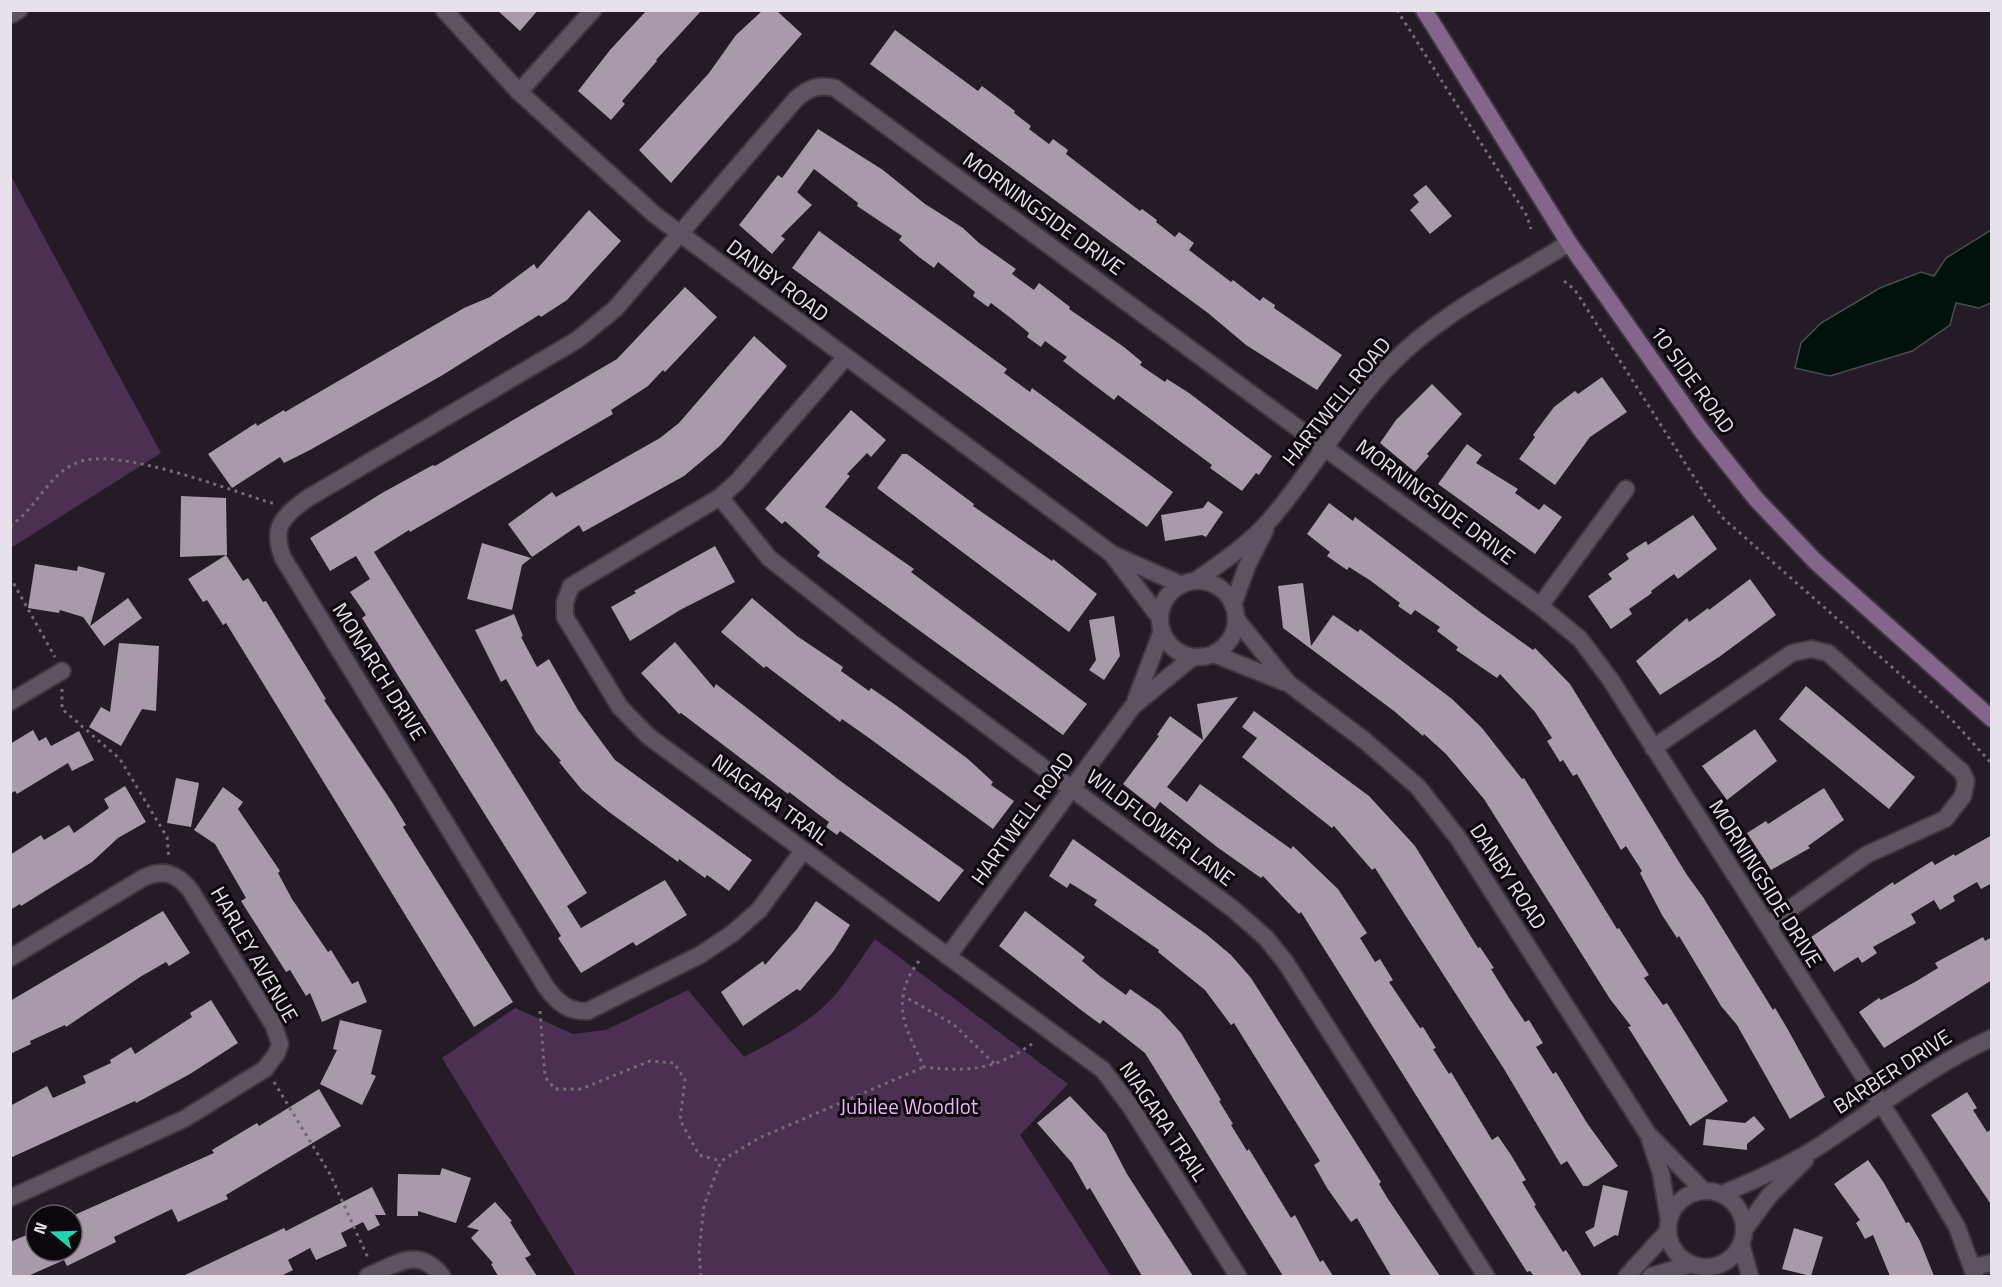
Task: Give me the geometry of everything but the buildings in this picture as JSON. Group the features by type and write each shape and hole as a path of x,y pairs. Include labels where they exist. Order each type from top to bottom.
{"main road":[{"name":"10 SIDE ROAD","path":"1424,10 1569,243 1701,430 1756,499 1816,562 1992,719"}],"street":[{"path":"10,15 19,10"},
{"name":"DANBY ROAD","path":"444,10 519,92 592,160 679,233 844,358 1112,554 1188,583"},
{"path":"519,92 593,10"},
{"name":"MORNINGSIDE DRIVE","path":"679,233 796,99 812,88 824,86 834,88 1540,606 1587,648 1653,748 1958,1227 1974,1272"},
{"path":"291,509 578,340 615,309 679,233"},
{"name":"HARTWELL ROAD","path":"1188,583 1233,555 1269,521 1372,385 1409,346 1443,320 1569,243"},
{"name":"NIAGARA TRAIL","path":"844,358 737,483 720,497 571,586 565,602 565,617 630,719 648,736 1103,1070 1131,1106 1239,1276"},
{"path":"1540,606 1626,489"},
{"name":"WILDFLOWER LANE","path":"720,497 769,558 886,651 1233,909 1276,949 1486,1276"},
{"name":"MONARCH DRIVE","path":"291,509 280,525 276,541 283,558 546,987 556,1000 567,1008 588,1011 718,943 747,922 803,851"},
{"name":"HARTWELL ROAD","path":"1235,612 1247,566 1269,521"},
{"name":"DANBY ROAD","path":"1112,554 1161,624"},
{"path":"1209,582 1221,588 1235,612 1230,640 1214,654 1193,657 1173,648 1161,624 1166,598 1188,583 1209,582"},
{"name":"DANBY ROAD","path":"1235,612 1288,683"},
{"name":"HARTWELL ROAD","path":"1133,706 1161,624"},
{"path":"1653,748 1792,652 1812,649 1828,653 1955,764 1965,782 1963,796 1945,819 1866,855 1767,925"},
{"name":"DANBY ROAD","path":"1214,654 1288,683 1364,740 1418,787 1458,838 1648,1134 1704,1191"},
{"name":"HARTWELL ROAD","path":"948,956 1133,706 1193,657"},
{"path":"10,702 62,671"},
{"path":"10,958 152,873 169,873"},
{"name":"HARLEY AVENUE","path":"10,1198 184,1119 265,1069 278,1053 280,1044 274,1026 191,891 185,883 169,873"},
{"name":"BARBER DRIVE","path":"1722,1194 1758,1179 1819,1146 1952,1056 1992,1038"},
{"name":"DANBY ROAD","path":"1648,1134 1661,1173 1669,1226"},
{"name":"BARBER DRIVE","path":"1742,1237 1769,1196 1819,1146"},
{"path":"1627,1276 1669,1226 1678,1203 1686,1197 1704,1191 1722,1194 1738,1209 1750,1276"},
{"path":"1669,1226 1675,1251 1705,1269"},
{"path":"1651,1276 1705,1269 1727,1261 1742,1237"},
{"path":"372,1275 412,1259 432,1264 442,1276"},
{"path":"1974,1272 1992,1263"}],"path":[{"path":"1397,10 1527,216 1531,229"},
{"path":"1564,281 1575,290 1708,499 1724,519 1953,721 1992,764"},
{"path":"10,526 21,519 58,474 76,462 99,457 131,460 291,509"},
{"path":"10,577 41,629 62,671 62,710 120,759 167,837 169,873"},
{"path":"919,961 906,982 902,995 902,1013 924,1067"},
{"path":"902,995 952,1024 996,1065"},
{"path":"540,1011 545,1077 555,1089 581,1089 650,1061 674,1063 685,1080 680,1120 699,1155 721,1161"},
{"path":"700,1276 699,1252 704,1205 721,1161 759,1138 924,1067 974,1070 996,1065 1032,1044"},
{"path":"265,1069 330,1173 372,1275"}],"green space":[{"path":"11,176 161,453 10,548"},
{"name":"Jubilee Woodlot","path":"875,939 1068,1084 1020,1135 1111,1276 576,1276 442,1058 515,1008 573,1034 606,1030 688,990 744,1057 796,1028 820,1010 840,989"}],"shaded area":[{"path":"1991,230 1991,303 1979,308 1956,303 1950,325 1912,351 1830,376 1795,368 1801,343 1821,323 1880,288 1921,272 1934,276 1946,258"}]}
